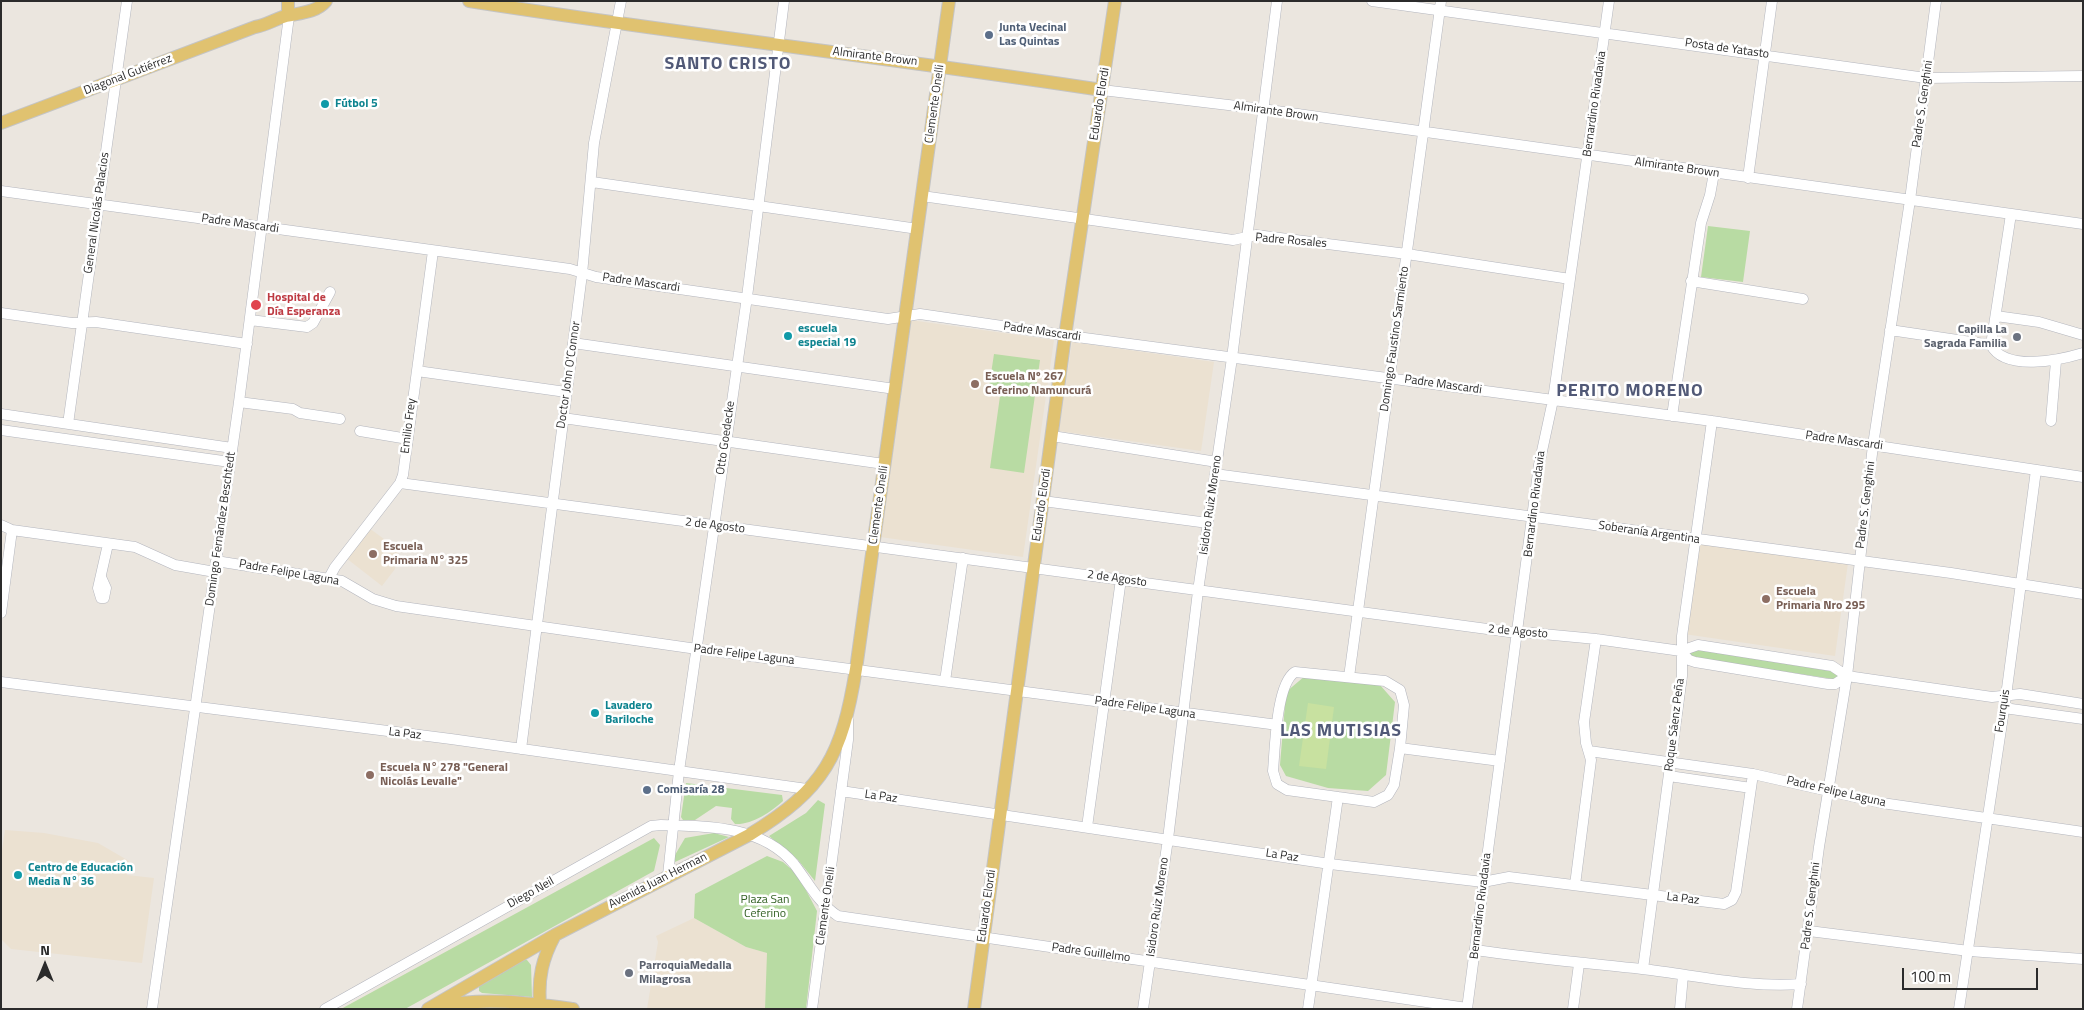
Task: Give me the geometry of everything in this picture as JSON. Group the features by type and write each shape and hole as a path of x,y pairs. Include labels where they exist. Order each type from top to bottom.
{"main road":[{"name":"Almirante Brown","path":"469,1 617,24 940,66 1102,90"},
{"name":"Clemente Onelli","path":"848,714 906,317 949,1"},
{"name":"Eduardo Elordi","path":"974,1009 1065,336 1115,1"},
{"name":"Diagonal Gutiérrez","path":"1,123 255,27 288,10 306,13 327,2"},
{"name":"Avenida Juan Herman","path":"429,1008 555,935 668,875 749,835 777,818 808,790 832,759 848,714"},
{"path":"538,1007 540,972 544,955 555,935"},
{"path":"429,1008 465,1001 497,1000 538,1007 573,1009"}],"street":[{"name":"General Nicolás Palacios","path":"68,424 127,1"},
{"name":"Doctor John O'Connor","path":"520,749 582,274 596,133 621,1"},
{"name":"Otto Goedecke","path":"668,875 679,771 747,297 784,1"},
{"name":"Isidoro Ruiz Moreno","path":"1143,1009 1168,839 1198,591 1232,358 1277,1"},
{"name":"Posta de Yatasto","path":"1372,1 1440,6 1605,33 1926,78 2050,74 2083,76"},
{"name":"Bernardino Rivadavia","path":"1467,1008 1539,464 1553,400 1609,1"},
{"path":"1748,178 1772,1"},
{"name":"Padre S. Genghini","path":"1797,1009 1819,847 1847,676 1858,562 1873,445 1910,200 1936,1"},
{"name":"Domingo Faustino Sarmiento","path":"1349,677 1440,6"},
{"name":"Domingo Fernández Beschtedt","path":"285,49 284,41 288,10"},
{"name":"Domingo Fernández Beschtedt","path":"152,1009 239,402 285,49 293,25 306,13"},
{"name":"Almirante Brown","path":"1102,90 1424,132 2083,224"},
{"path":"1672,416 1701,223 1710,195 1714,173"},
{"path":"592,182 918,229"},
{"name":"Padre Mascardi","path":"1,191 570,270 582,274 888,319 920,314 1065,336 1712,421 2083,477"},
{"name":"Padre Rosales","path":"922,196 1233,240 1256,235 1407,254 1570,279"},
{"path":"1991,345 2011,214"},
{"name":"Emilio Frey","path":"329,578 334,567 400,483 408,439 432,251"},
{"path":"1691,281 1803,299"},
{"path":"250,320 307,327 312,323 330,292"},
{"path":"1,313 72,323 96,322 247,344"},
{"path":"1996,316 2039,322 2083,336"},
{"path":"1890,330 1991,345 1998,354 2011,359 2037,362 2056,361 2083,353"},
{"path":"573,343 895,389"},
{"path":"2051,421 2056,361"},
{"path":"417,371 566,392"},
{"path":"239,402 293,409 300,413 340,419"},
{"path":"1,414 232,448"},
{"path":"563,418 884,464"},
{"name":"Roque Sáenz Peña","path":"1642,970 1682,676 1681,651 1712,421"},
{"path":"1,430 230,462"},
{"path":"360,431 408,439"},
{"path":"1052,436 1217,462"},
{"name":"Fourquis","path":"1959,1009 2006,696 2036,470"},
{"name":"Soberanía Argentina","path":"1215,474 2083,594"},
{"name":"2 de Agosto","path":"400,483 552,505 873,546 1517,633 1596,639 1681,651 1698,645 1832,666 1841,670 1847,676 1992,697 2020,694 2083,704"},
{"path":"1043,501 1208,523"},
{"path":"1,525 12,530 148,551 182,567 215,572"},
{"path":"1,613 12,530"},
{"path":"101,577 108,544"},
{"path":"944,681 963,558"},
{"name":"Padre Felipe Laguna","path":"216,561 329,578 350,584 373,599 396,606 697,649 1278,725"},
{"path":"1087,827 1121,579"},
{"path":"1575,885 1591,760 1584,722 1596,639"},
{"name":"2 de Agosto","path":"1681,651 1689,660 1695,662 1828,684 1835,684 1847,676"},
{"path":"1302,672 1349,677 1385,682 1400,690 1404,704 1400,748 1394,785 1388,795 1374,802 1287,790 1277,784 1273,771 1278,725 1283,689 1290,675 1302,672"},
{"name":"La Paz","path":"1,682 520,749 808,790"},
{"path":"2004,708 2083,719"},
{"name":"Clemente Onelli","path":"812,1009 848,740 848,714"},
{"path":"1400,748 1500,761"},
{"name":"Padre Felipe Laguna","path":"1589,750 1753,774 1829,793 1986,820 2083,832"},
{"path":"1669,776 1751,788 1753,774"},
{"name":"La Paz","path":"841,791 1330,864 1483,882 1509,877 1724,904 1732,900 1736,892 1751,788"},
{"path":"1308,1009 1338,797"},
{"name":"Diego Neil","path":"325,1009 651,826 716,827 749,835"},
{"name":"Padre Guillelmo","path":"749,835 776,848 786,856 826,908 838,916 983,939 1150,961 1467,1008"},
{"path":"1809,931 1969,951 2083,959"},
{"path":"1475,950 1579,964 1763,984 1801,984"},
{"path":"1573,1009 1579,964"},
{"path":"1680,1009 1683,975"}],"shaded area":[{"path":"910,320 1054,340 1023,557 880,537"},
{"path":"1072,342 1214,362 1201,451 1059,431"},
{"name":"Escuela Primaria N° 325","path":"369,528 399,550 395,569 382,586 346,558"},
{"name":"Escuela Primaria Nro 295","path":"1697,542 1848,563 1835,656 1684,634"},
{"path":"5,830 44,833 98,843 129,861 127,875 154,878 142,963 11,949 1,939 1,857"},
{"path":"694,918 746,947 768,953 765,1009 647,1009 658,942 656,936"}],"green space":[{"path":"1708,226 1750,231 1743,282 1701,277"},
{"path":"994,354 1040,360 1024,473 990,468 1001,389 989,387"},
{"path":"1692,649 1837,672 1837,677 1833,679 1689,657 1689,652"},
{"path":"1305,676 1380,685 1395,702 1386,775 1368,791 1328,788 1286,776 1280,765 1286,692"},
{"path":"1308,703 1334,707 1326,769 1299,766"},
{"path":"686,783 782,795 783,801 761,817 741,824 735,824 731,819 732,808 716,806 695,820 683,820 681,817"},
{"path":"818,800 825,804 815,881 798,860 769,836 806,813"},
{"path":"714,833 729,837 675,862 675,855 685,838"},
{"path":"654,838 660,845 654,871 405,1009 341,1009"},
{"name":"Plaza San Ceferino","path":"767,856 783,862 798,875 817,911 806,1009 765,1009 767,953 746,947 694,918 695,894"},
{"path":"523,960 527,960 531,965 532,997 482,993 479,991 479,985"}],"place":[{"name":"Junta Vecinal Las Quintas","path":"989,35"},
{"name":"Fútbol 5","path":"325,104"},
{"name":"Hospital de Día Esperanza","path":"256,305"},
{"name":"escuela especial 19","path":"788,336"},
{"name":"Capilla La Sagrada Familia","path":"2017,337"},
{"name":"Escuela Nº 267 Ceferino Namuncurá","path":"975,384"},
{"name":"Escuela Primaria N° 325","path":"373,554"},
{"name":"Escuela Primaria Nro 295","path":"1766,599"},
{"name":"Lavadero Bariloche","path":"595,713"},
{"name":"Escuela N° 278 \"General Nicolás Levalle\"","path":"370,775"},
{"name":"Comisaría 28","path":"647,790"},
{"name":"Centro de Educación Media N° 36","path":"18,875"},
{"name":"ParroquiaMedalla Milagrosa","path":"629,973"}],"district":[{"name":"SANTO CRISTO","path":"728,65"},
{"name":"PERITO MORENO","path":"1630,392"},
{"name":"LAS MUTISIAS","path":"1341,732"}]}
